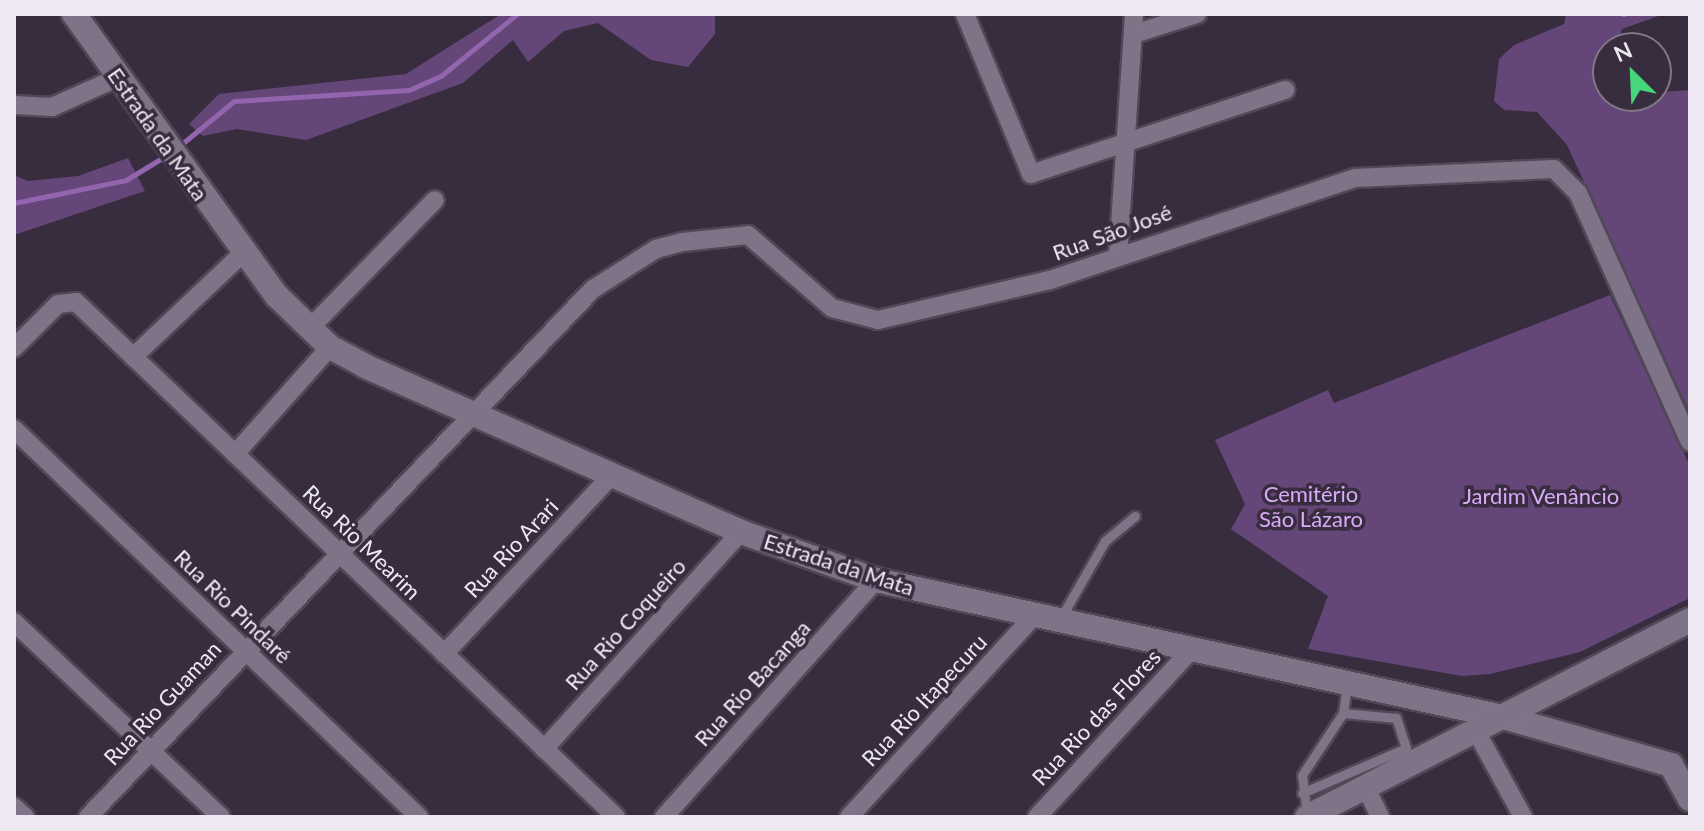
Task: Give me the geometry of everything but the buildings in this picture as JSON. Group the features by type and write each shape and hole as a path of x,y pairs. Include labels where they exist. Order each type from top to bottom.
{"main road":[{"name":"Estrada da Mata","path":"74,14 242,254 309,329 330,347 741,532 876,580 1503,717 1680,766"},
{"path":"1306,809 1366,788 1690,620"},
{"path":"1680,766 1690,799"}],"street":[{"path":"965,14 1027,173 1285,90"},
{"path":"1118,256 1135,23 1197,14"},
{"path":"14,105 52,107 119,77"},
{"name":"Rua São José","path":"469,412 593,289 646,254 683,242 748,235 832,308 859,319 911,316 1118,256 1355,178 1554,169 1578,193 1690,442"},
{"path":"309,329 435,200"},
{"path":"133,357 242,254"},
{"name":"Rua Rio Mearim","path":"14,348 58,304 76,302 616,817"},
{"path":"235,454 330,347"},
{"name":"Rua Rio Guaman","path":"88,817 469,412"},
{"name":"Rua Rio Pindaré","path":"14,429 419,817"},
{"name":"Rua Rio Arari","path":"444,654 613,474"},
{"name":"Rua Rio Coqueiro","path":"544,749 741,532"},
{"name":"Rua Rio Bacanga","path":"664,817 876,580"},
{"name":"Rua Rio Itapecuru","path":"849,817 1046,619"},
{"path":"14,622 221,817"},
{"name":"Rua Rio das Flores","path":"1037,817 1191,650"},
{"path":"1476,731 1523,817"},
{"path":"1366,788 1380,817"},
{"path":"14,807 25,817"}],"lane":[{"path":"1046,619 1105,541 1135,516"},
{"path":"1306,809 1306,763 1343,713 1347,684"},
{"path":"1306,809 1408,744 1396,718 1343,713"}],"green space":[{"path":"501,14 715,14 715,34 688,67 651,60 598,23 564,31 528,62 513,40 463,83 306,140 237,129 203,136 189,124 219,94 406,74"},
{"path":"1566,14 1664,14 1622,29 1621,32 1592,32 1592,112 1672,112 1672,91 1690,90 1690,413 1567,145 1537,112 1504,110 1494,101 1499,59 1514,45 1564,24"},
{"path":"128,158 145,191 14,235 14,175 28,181 78,176"},
{"name":"Jardim Venâncio","path":"1610,295 1690,466 1690,598 1580,652 1490,674 1462,676 1308,649 1328,596 1231,529 1245,504 1215,440 1328,390 1334,403"}],"waterway":[{"path":"178,147 234,101 409,90 442,75 517,14"},
{"path":"14,203 126,180 167,155"}],"park label":[{"name":"Cemitério São Lázaro","path":"1311,506"}]}
